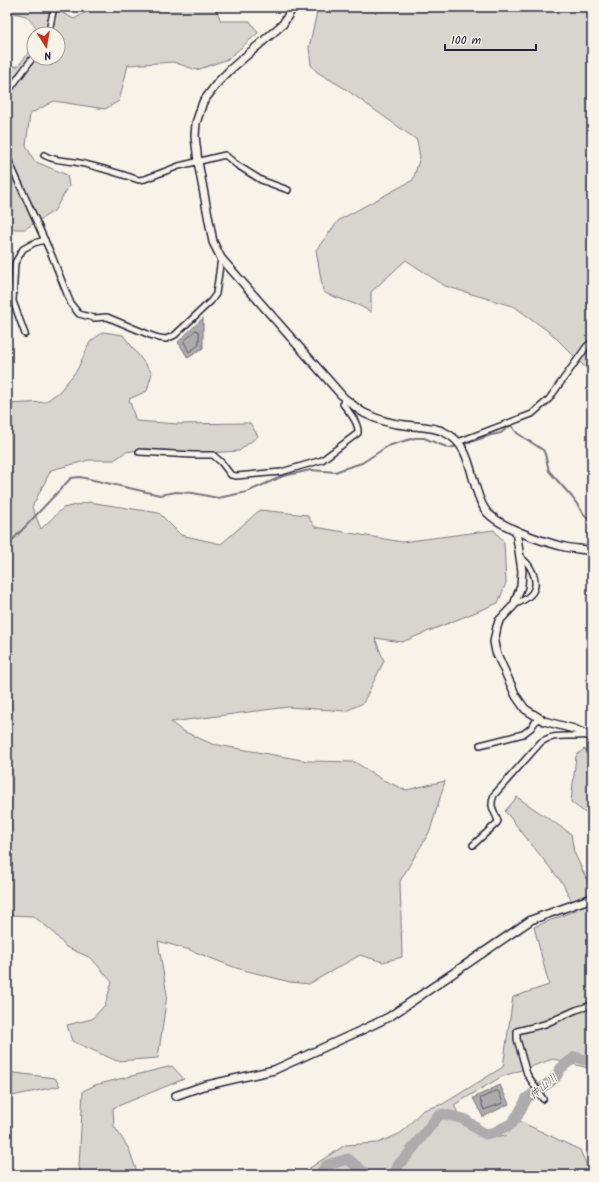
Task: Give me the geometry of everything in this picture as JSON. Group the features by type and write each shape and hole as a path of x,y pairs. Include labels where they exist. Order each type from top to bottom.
{"street":[{"path":"51,26 54,7"},
{"path":"293,7 283,24 218,82 203,102 196,123 198,162 213,242 221,258 344,398 364,412 377,418 403,425 428,428 444,432 458,442 468,457 476,491 484,508 493,519 516,531 565,547 592,551"},
{"path":"7,93 27,66"},
{"path":"44,155 52,159 76,162 140,180 179,166 225,156 237,166 262,180 288,190"},
{"path":"7,157 45,240 70,304 79,314 94,318 107,317 159,338 166,339 175,335 211,301 216,294 221,258"},
{"path":"25,334 13,301 15,263 23,249 34,243 45,240"},
{"path":"458,442 532,414 549,399 587,346 592,342"},
{"path":"139,452 213,455 221,462 231,475 236,476 281,472 322,460 358,433 359,429 354,419 343,404 344,398"},
{"path":"514,605 520,586 522,571 516,531"},
{"path":"520,557 528,562 535,578 536,588 531,595 514,605 499,621 494,642 496,652 521,704 525,709 538,718 574,729 589,738"},
{"path":"480,745 523,734 531,728 538,718"},
{"path":"473,845 498,821 491,804 494,795 541,742 548,737 560,735 589,738"},
{"path":"175,1096 203,1086 274,1070 389,1017 531,920 592,898"},
{"path":"543,1100 527,1074 517,1039 517,1031 545,1024 576,1010 592,1005"}],"shaded area":[{"path":"7,7 51,7 74,19 95,7 215,7 221,21 250,21 258,33 228,59 197,70 173,62 128,65 119,101 105,109 54,101 30,114 26,145 34,161 67,175 69,186 54,211 25,229 13,229 7,226 7,67 18,66 26,56 26,66 66,66 66,26 35,26 26,16 7,11"},
{"path":"318,7 592,7 592,325 589,327 592,330 592,374 552,334 515,307 445,286 406,260 371,292 371,312 323,291 316,250 339,220 413,180 420,157 417,140 344,88 317,72 311,65 309,47"},
{"path":"103,332 123,335 152,373 147,391 129,399 136,421 178,424 250,423 258,436 239,451 206,453 146,449 126,452 114,460 89,460 51,470 32,507 41,529 63,508 89,502 159,513 181,535 221,544 260,510 307,515 315,527 402,542 494,530 504,542 506,583 498,603 402,642 375,638 384,661 363,703 346,711 288,707 171,722 181,730 212,744 308,761 355,762 383,780 406,790 445,781 430,831 400,881 402,957 383,962 360,955 309,984 290,982 236,968 190,950 158,941 167,995 158,1058 117,1061 72,1041 67,1025 92,1019 105,1005 112,982 91,958 66,947 51,930 33,916 7,915 7,404 45,402 59,392 77,370 90,342"},
{"path":"584,749 592,755 592,818 571,802 576,756"},
{"path":"517,797 571,834 574,852 592,891 592,1069 553,1059 501,1077 454,1105 461,1120 487,1138 507,1135 519,1121 580,1150 588,1168 592,1172 592,1175 303,1175 308,1169 345,1145 378,1143 401,1133 423,1110 443,1104 503,1067 513,997 549,985 534,927 576,910 563,884 505,811"},
{"path":"172,1066 184,1079 113,1108 114,1126 129,1149 138,1175 81,1175 79,1166 83,1091 95,1085"},
{"path":"7,1072 55,1078 60,1086 7,1097"}],"water":[{"path":"203,318 203,348 188,358 178,342"},
{"path":"500,1085 509,1104 483,1117 473,1098"}],"waterway":[{"path":"462,445 501,433 511,425 517,433 543,450 549,471 572,497 586,517 592,520"},
{"path":"7,546 71,478 80,477 160,495 176,492 193,493 218,498 247,492 283,476 311,470 335,472 362,463 388,446 415,438 424,438 449,448 458,446"},
{"name":"仲山川","path":"394,1175 399,1164 438,1116 443,1114 464,1119 486,1134 495,1132 511,1124 518,1115 527,1098 555,1078 561,1068 575,1057 592,1062"},
{"name":"仲山川","path":"319,1175 327,1165 348,1159 367,1175"}]}
